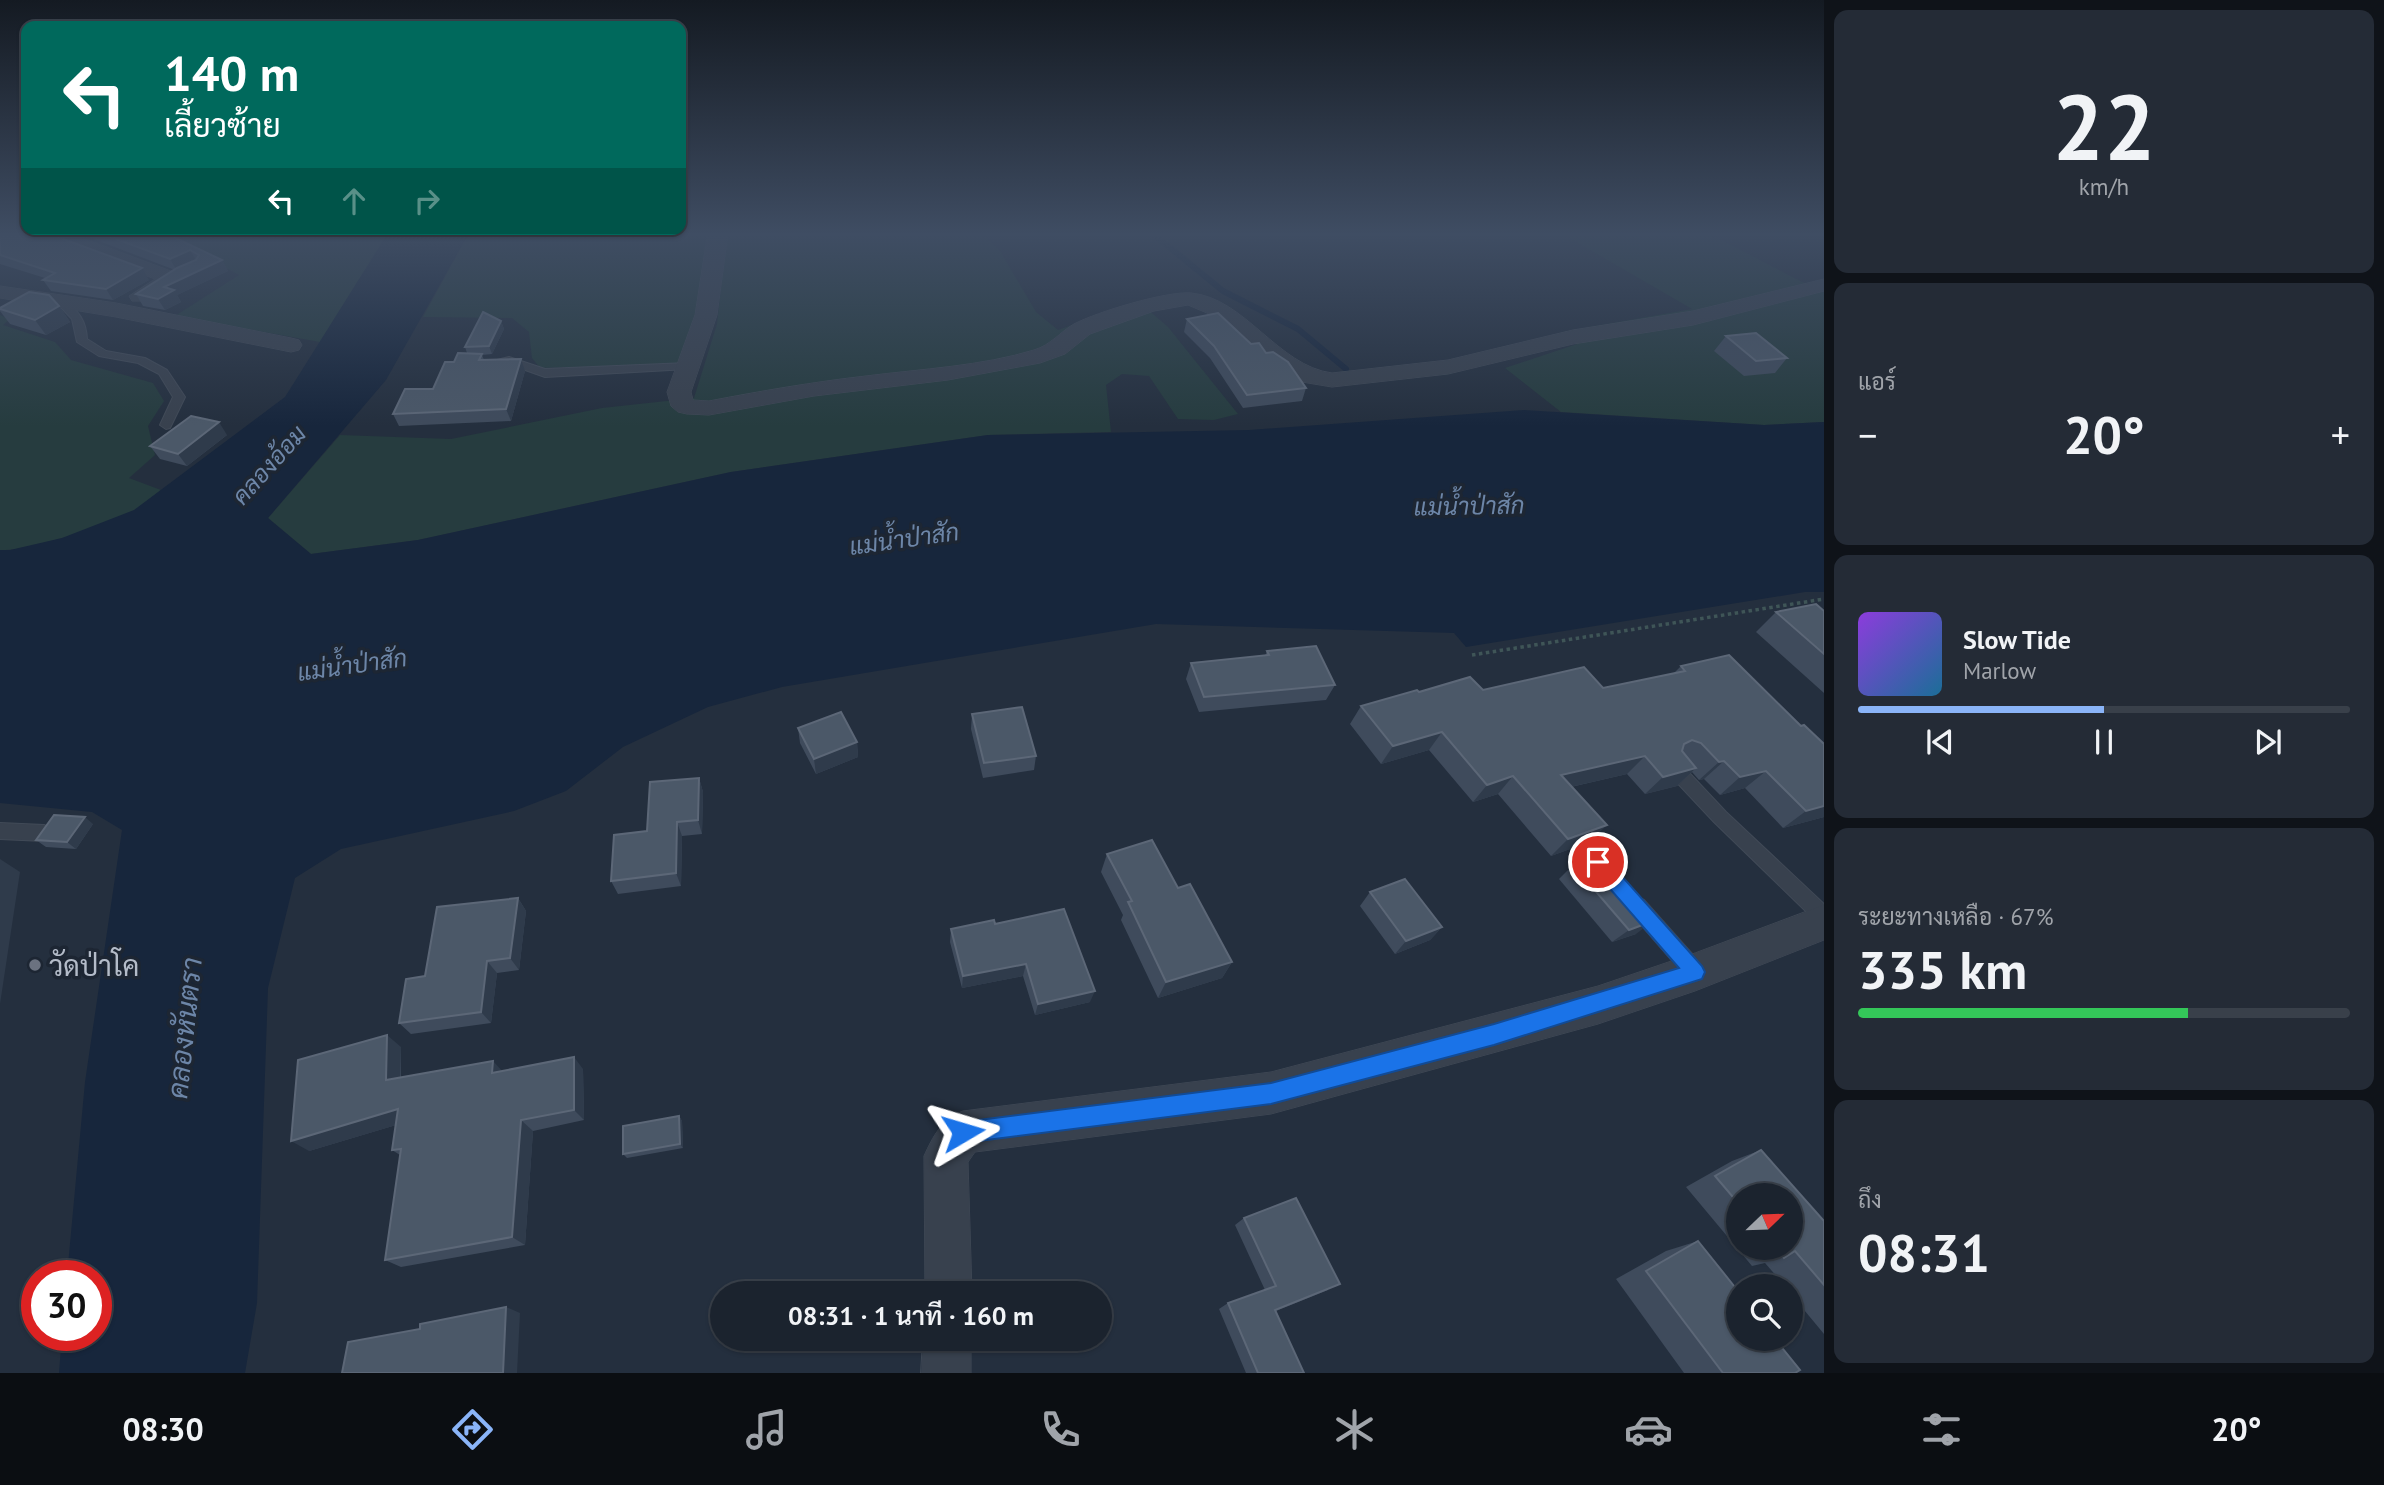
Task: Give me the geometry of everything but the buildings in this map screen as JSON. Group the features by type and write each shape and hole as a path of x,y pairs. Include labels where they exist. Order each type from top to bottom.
{"street":[{"path":"29,297 116,310 291,345"},
{"path":"116,310 139,297"},
{"path":"709,297 706,315 679,392 680,401 687,407 709,408 814,389 948,373 1041,356 1057,349 1082,329 1150,305 1188,299 1202,301 1216,308 1281,359 1310,377 1357,378 1448,367 1573,337 1693,318 1776,297"},
{"path":"948,1281 946,1156 963,1132 1271,1093 1494,1035 1695,972 1824,922"},
{"path":"946,1373 947,1351"}],"lane":[{"path":"62,303 77,315 82,326 81,340 103,354 141,360 163,373 179,397 166,425"},
{"path":"488,361 525,363 533,371 545,373 688,366"},
{"path":"1674,768 1720,817 1824,916"},
{"path":"0,831 44,833"},
{"path":"1624,892 1695,972"}],"path":[{"path":"1472,655 1824,599"}],"green space":[{"path":"205,297 348,297 320,342 175,316"},
{"path":"434,297 703,297 699,321 680,364 540,368 532,358 529,332 512,318 423,317"},
{"path":"720,297 1027,297 1036,312 1058,330 1138,301 1168,327 1238,414 1214,420 1178,419 1149,376 1122,374 1106,385 1111,432 988,435 731,472 418,540 311,554 268,518 340,435 451,439 602,408 694,398 717,324"},
{"path":"1671,297 1824,297 1824,422 1764,425 1561,412 1505,368 1577,344 1562,332 1692,309"},
{"path":"0,315 10,319 3,325 55,342 71,360 153,383 164,401 148,426 155,455 129,478 161,490 138,508 108,522 29,547 0,550"}],"water":[{"path":"348,297 433,297 386,380 268,518 311,554 418,540 731,472 988,435 1249,430 1524,410 1764,425 1824,422 1824,592 1805,592 1466,647 1454,633 1156,624 782,687 708,707 623,747 566,791 514,811 341,849 295,878 268,988 257,1303 245,1373 59,1373 61,1351 112,1351 112,1260 68,1260 85,1082 122,830 92,812 0,803 0,550 62,538 134,510 285,397"}],"waterway":[{"path":"1235,297 1298,329 1346,369"}],"place":[{"name":"วัดป่าโค","path":"35,965"}],"route":[{"path":"963,1132 1271,1093 1494,1035 1598,1005 1695,972 1598,862"}],"water label":[{"name":"คลองอ้อม","path":"269,465"},
{"name":"แม่น้ำป่าสัก","path":"1469,506"},
{"name":"แม่น้ำป่าสัก","path":"904,539"},
{"name":"แม่น้ำป่าสัก","path":"352,665"},
{"name":"คลองหันตรา","path":"184,1028"}]}
